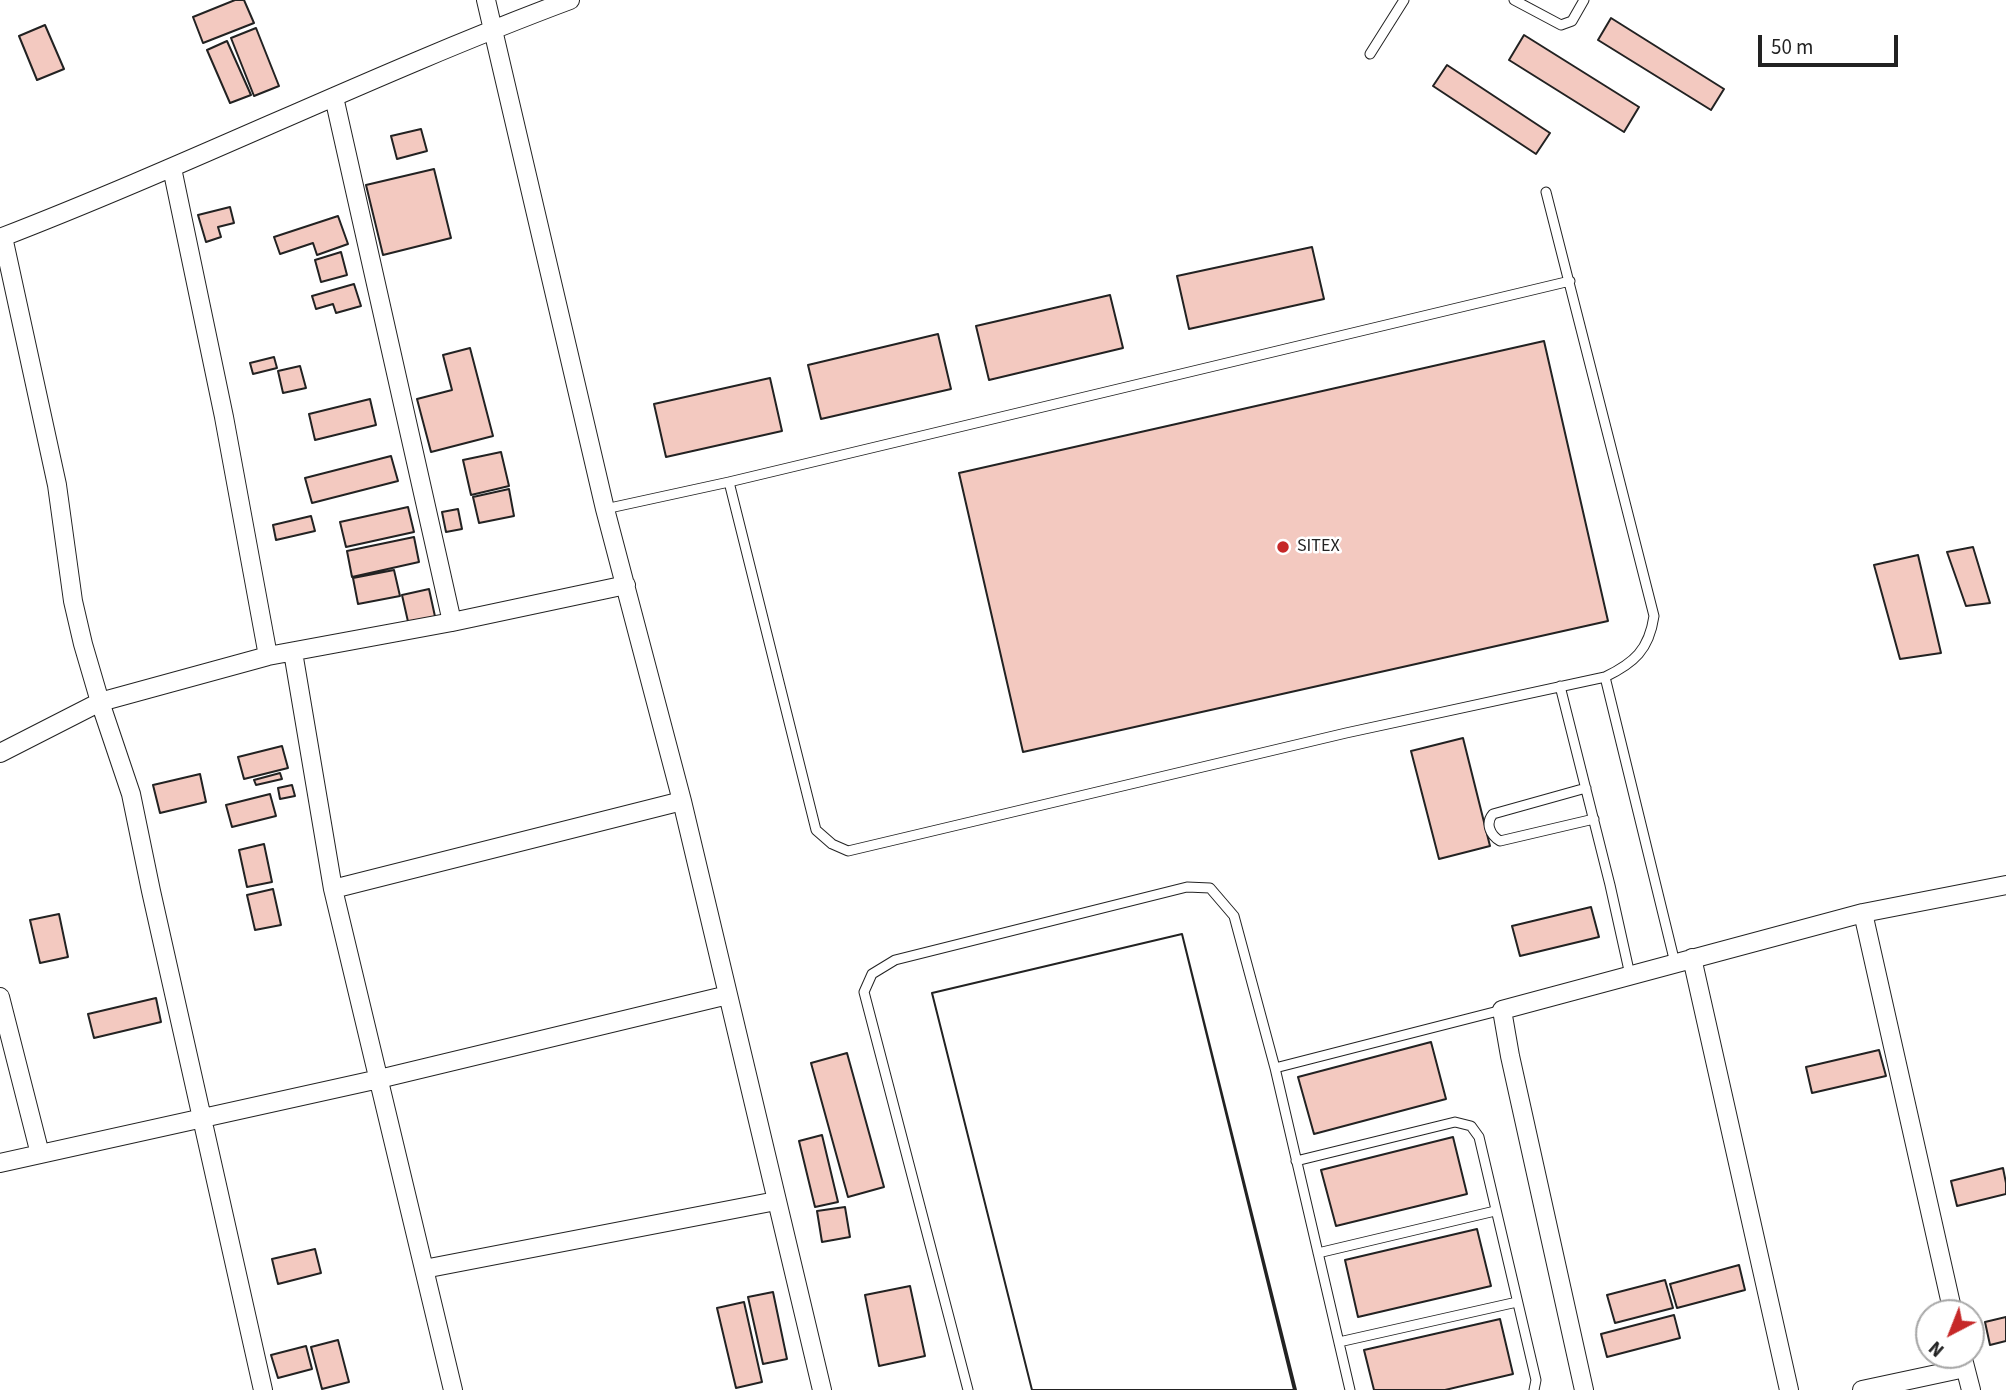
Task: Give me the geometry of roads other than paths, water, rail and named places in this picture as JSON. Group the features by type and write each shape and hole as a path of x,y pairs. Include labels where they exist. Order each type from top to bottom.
{"street":[{"path":"486,0 605,509 682,801 822,1390"},
{"path":"263,1390 131,794 100,702 73,601 57,485 1,237 172,168 493,29 570,0"},
{"path":"334,97 452,622"},
{"path":"172,168 224,417 268,656"},
{"path":"0,753 100,702 268,656 452,622 626,585"},
{"path":"293,652 333,889 453,1390"},
{"path":"333,889 682,801"},
{"path":"1584,1390 1502,1010 1863,913 2006,885"},
{"path":"1863,913 1950,1299"},
{"path":"1683,960 1787,1390"},
{"path":"0,1163 379,1079 728,995"},
{"path":"0,998 40,1154"},
{"path":"424,1269 776,1201"},
{"path":"1862,1390 1938,1369"},
{"path":"1965,1369 1971,1390"}],"lane":[{"path":"1370,54 1404,0"},
{"path":"1514,0 1561,25 1572,21 1584,0"},
{"path":"729,482 816,830 832,844 848,851 1346,733 1605,677 1636,659 1652,634 1654,616 1546,192"},
{"path":"605,509 729,482 1570,281"},
{"path":"1605,677 1683,960"},
{"path":"1560,687 1611,885 1630,975"},
{"path":"1586,788 1493,814 1489,822 1490,829 1500,841 1594,819"},
{"path":"968,1390 864,992 872,974 895,960 1187,887 1210,888 1234,916 1275,1069 1350,1390"},
{"path":"1275,1069 1502,1010"},
{"path":"1296,1161 1455,1122 1471,1126 1479,1137 1536,1380 1534,1390"},
{"path":"1318,1253 1495,1211"},
{"path":"1339,1342 1517,1302"}],"place":[{"name":"SITEX","path":"1283,547"}]}
